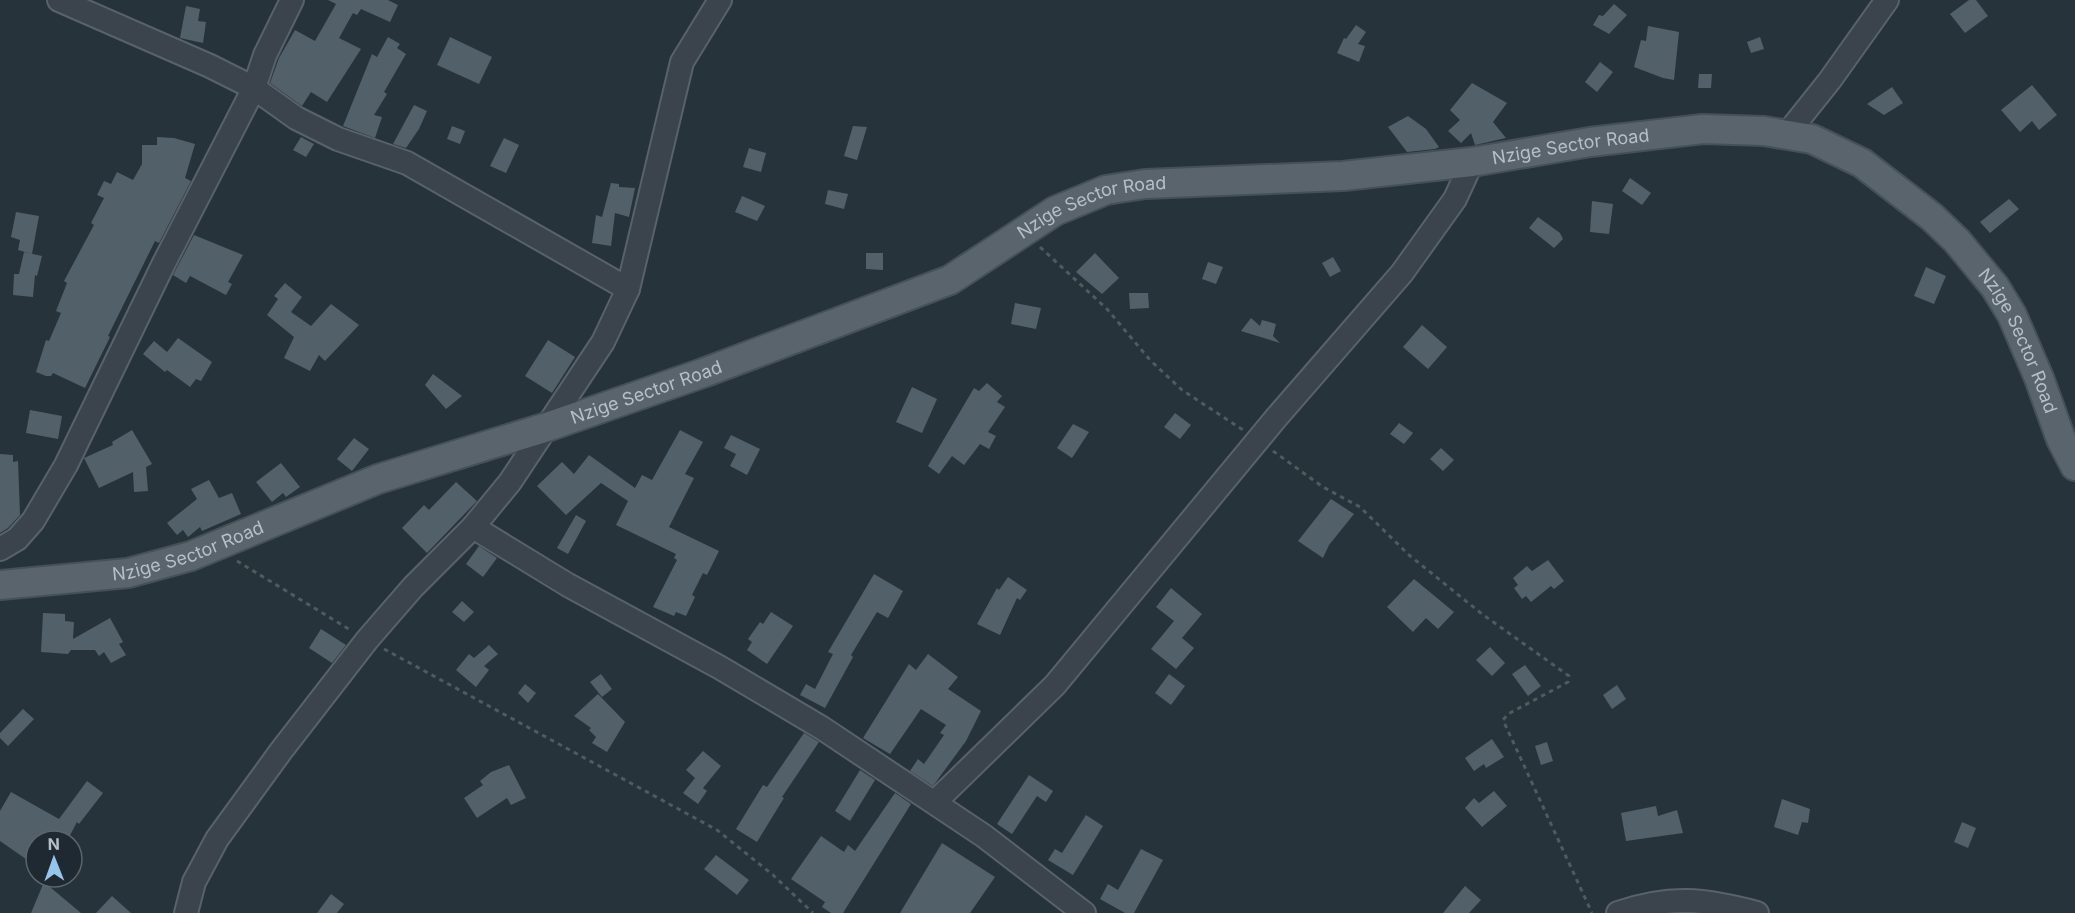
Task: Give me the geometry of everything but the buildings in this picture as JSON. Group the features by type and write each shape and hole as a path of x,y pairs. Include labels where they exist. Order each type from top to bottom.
{"main road":[{"name":"Nzige Sector Road","path":"0,585 128,573 191,555 378,479 544,428 930,289 968,271 1023,232 1071,203 1106,190 1145,184 1343,176 1472,162 1590,142 1703,129 1732,128 1812,139 1862,163 1932,217 1958,241 1995,287 2012,315 2061,439 2075,466"}],"street":[{"path":"59,0 210,66 254,88 296,118 338,139 407,163 628,289"},
{"path":"0,549 17,538 33,521 66,465 164,263 254,88 265,55 292,0"},
{"path":"186,913 194,882 217,839 367,640 413,587 473,527 530,456 544,428 574,389 603,342 628,289 682,62 720,0"},
{"path":"1787,134 1830,80 1887,0"},
{"path":"935,802 1055,685 1402,273 1455,199 1472,162"},
{"path":"473,527 568,585 777,700 935,802 984,836 1084,913"},
{"path":"1618,913 1647,903 1689,899 1757,913"}],"path":[{"path":"1023,232 1107,309 1150,360 1182,390 1259,440 1323,487 1360,507 1409,555 1466,601 1569,676 1568,682 1508,714 1503,720 1592,913"},
{"path":"217,545 269,582 367,640 717,830 773,875 813,913"}]}
